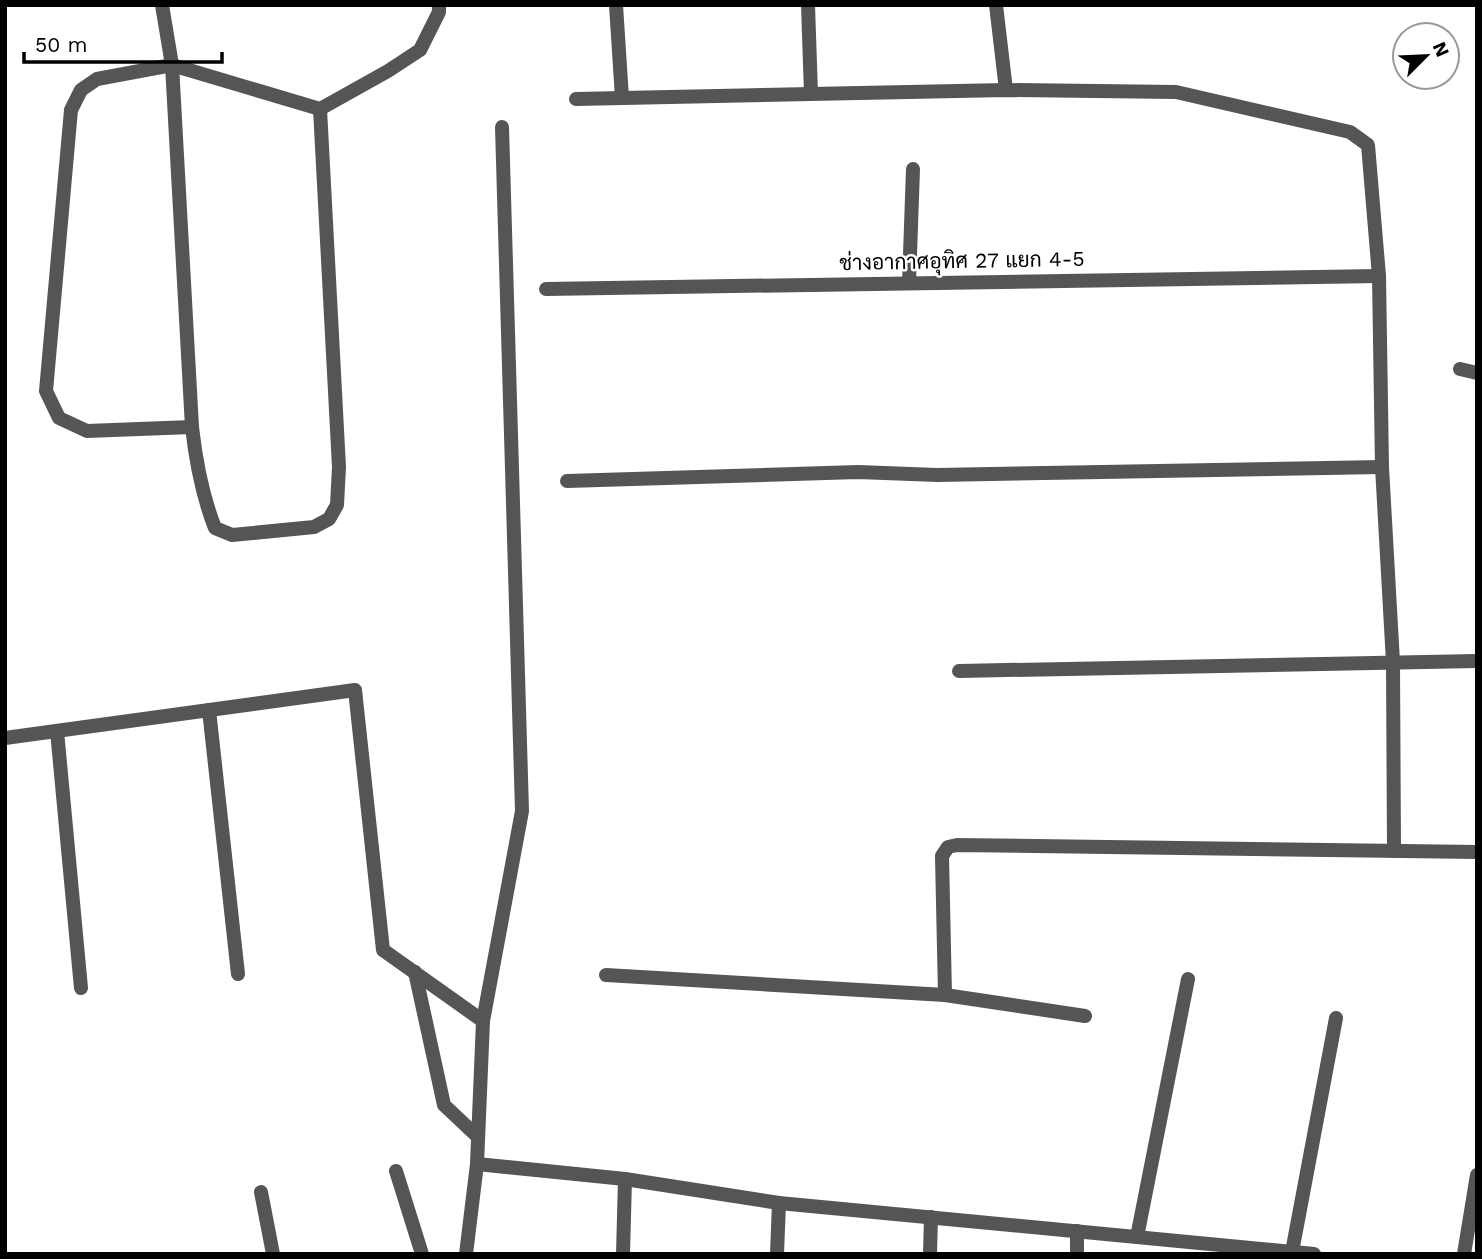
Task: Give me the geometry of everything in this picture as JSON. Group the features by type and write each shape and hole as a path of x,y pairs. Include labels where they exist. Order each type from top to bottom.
{"street":[{"path":"162,5 172,65 196,468 215,528 232,535 314,527 329,519 337,505 339,467 320,109"},
{"path":"192,427 87,431 59,418 46,391 71,110 81,90 97,79 172,65 320,109 420,50 439,12 439,5"},
{"path":"616,5 622,98"},
{"path":"808,5 811,94"},
{"path":"996,5 1006,90"},
{"path":"576,99 1006,90 1176,92 1350,132 1368,145 1379,276 1382,467 1393,662 1394,851"},
{"path":"466,1254 477,1164 483,1021 522,811 502,127"},
{"path":"909,283 913,169"},
{"name":"ช่างอากาศอุทิศ 27 แยก 4-5","path":"546,289 1379,276"},
{"path":"1460,369 1477,373"},
{"path":"567,481 858,472 937,475 1382,467"},
{"path":"959,671 1477,661"},
{"path":"5,738 355,690 383,950 483,1021"},
{"path":"209,710 238,974"},
{"path":"57,731 81,988"},
{"path":"945,995 942,856 948,847 1477,852"},
{"path":"415,972 444,1105 478,1136"},
{"path":"606,975 945,995 1085,1016"},
{"path":"1138,1237 1188,979"},
{"path":"1292,1252 1336,1018"},
{"path":"477,1164 625,1179 779,1203 1138,1237 1232,1250 1314,1254"},
{"path":"396,1171 422,1254"},
{"path":"1464,1254 1477,1175"},
{"path":"624,1254 625,1179"},
{"path":"261,1192 273,1254"},
{"path":"778,1254 779,1203"},
{"path":"930,1254 931,1217"},
{"path":"1077,1231 1077,1254"}]}
